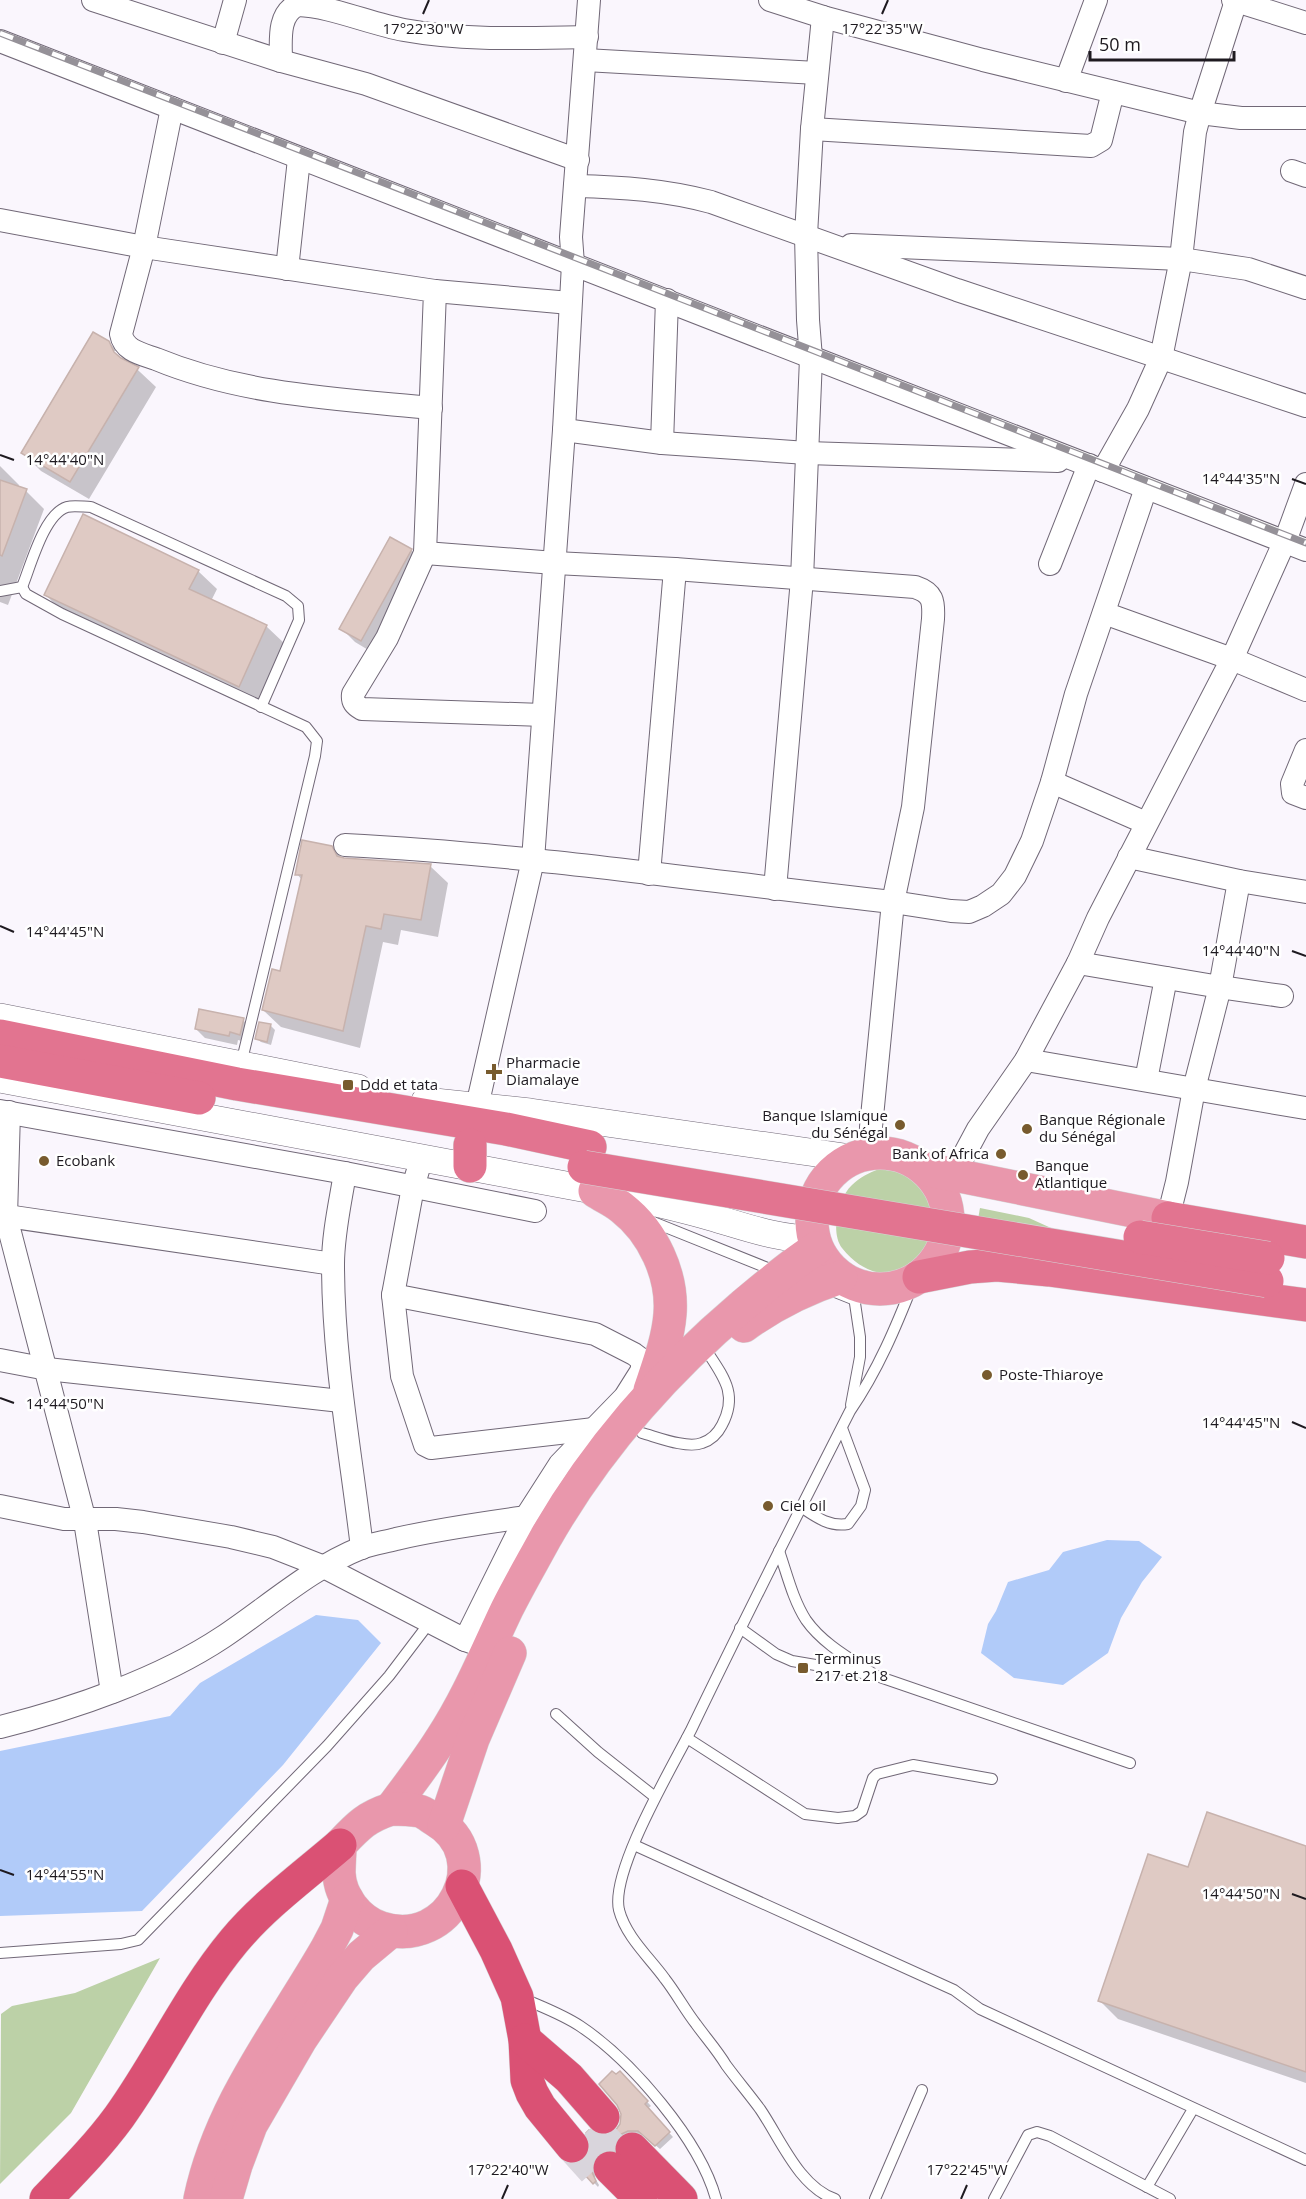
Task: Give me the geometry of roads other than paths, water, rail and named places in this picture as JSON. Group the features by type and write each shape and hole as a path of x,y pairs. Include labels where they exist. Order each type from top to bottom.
{"highway":[{"path":"0,1036 239,1075 590,1168 1267,1270 1306,1288"},
{"path":"0,1060 146,1089 472,1135"},
{"path":"1168,1218 1306,1242"},
{"path":"1267,1270 1306,1264"},
{"path":"916,1279 970,1267 997,1265 1306,1305"},
{"path":"45,2199 96,2146 119,2116 200,1989 235,1940 340,1845"},
{"path":"462,1886 518,1996 525,2040 569,2078 588,2131"},
{"path":"617,2170 641,2199"},
{"path":"617,2170 661,2199"},
{"path":"617,2170 681,2199"}],"main road":[{"path":"820,1282 811,1220 814,1201 822,1183 835,1168 861,1155 890,1153 909,1158 938,1176 1168,1218"},
{"path":"590,1168 647,1233 662,1264 669,1287 670,1314 650,1393"},
{"path":"391,1809 442,1738 477,1644 580,1481 611,1439 650,1393 705,1338 820,1282 872,1289 894,1288 916,1279 931,1268 946,1242 949,1227 949,1212 938,1176"},
{"path":"444,1825 473,1739 523,1624 579,1523 642,1433 710,1356 765,1311 820,1282 827,1264 815,1244"},
{"path":"391,1809 420,1811 444,1825 458,1843 464,1864 462,1886 455,1903 443,1917 428,1927 410,1932 391,1931 373,1925 358,1914 347,1899 341,1886 339,1873 340,1845 355,1828 371,1816 391,1809"},
{"path":"200,2199 204,2177 231,2108 252,2069 327,1948 337,1929 347,1899"},
{"path":"226,2199 251,2125 301,2039 342,1978 361,1956 391,1931"}],"street":[{"path":"93,0 281,61 366,84 578,160"},
{"path":"224,43 235,0"},
{"path":"472,1135 533,860 564,430 573,264 571,237 589,0"},
{"path":"1066,81 1096,0"},
{"path":"1050,564 1090,466 1138,409 1161,358 1181,259 1195,132 1234,1 1306,23"},
{"path":"785,2 823,17 1066,81 1200,112 1241,118 1306,118"},
{"path":"281,61 282,28 285,14 290,8 298,5 405,30 438,34 509,38 587,38"},
{"path":"775,889 802,579 812,358 808,320 806,235 812,129 823,17"},
{"path":"0,41 1306,550"},
{"path":"585,60 817,73"},
{"path":"812,129 1091,146 1101,140 1113,92"},
{"path":"172,108 144,247 121,334 122,342 128,348 166,364 239,386 431,408"},
{"path":"287,269 299,159"},
{"path":"575,186 636,188 680,194 711,202 957,290 1306,406"},
{"path":"0,220 144,247 435,291 570,303"},
{"path":"832,244 1181,259 1248,269 1306,288"},
{"path":"435,291 425,554 387,638 353,694 352,700 355,706 362,709 543,715"},
{"path":"662,443 666,300"},
{"path":"564,430 662,443 807,453 1090,466"},
{"path":"938,1176 963,1157 978,1129 1026,1059 1078,963 1146,823 1232,659 1284,542 1306,484"},
{"path":"345,845 395,847 533,860 893,902 951,911 969,912 983,906 1001,894 1024,861 1052,782 1076,694 1146,488"},
{"path":"0,1079 422,1157 472,1135 707,1136 861,1155 871,1127 893,902 913,807 934,606 931,597 925,591 915,587 675,569 425,554"},
{"path":"649,874 675,569"},
{"path":"1104,613 1232,659 1306,690"},
{"path":"1306,750 1292,784 1293,793 1306,798"},
{"path":"1052,782 1146,823"},
{"path":"1129,857 1239,881 1306,892"},
{"path":"1168,1218 1194,1089 1220,987 1239,881"},
{"path":"1078,963 1282,996"},
{"path":"1146,1080 1166,978"},
{"path":"0,1017 239,1075"},
{"path":"1026,1059 1305,1108"},
{"path":"112,1692 85,1521 47,1369 3,1216 5,1112 345,1173 535,1210"},
{"path":"422,1157 412,1187 393,1295 402,1376 424,1445 431,1448 594,1429"},
{"path":"590,1168 684,1210 771,1236 815,1244"},
{"path":"345,1173 338,1208 333,1263 341,1401 362,1548"},
{"path":"3,1216 333,1263"},
{"path":"0,1506 38,1515 85,1521 116,1519 143,1522 231,1537 273,1547 324,1567 477,1644 526,1517 561,1464 625,1397 642,1370 642,1360 595,1334 393,1295"},
{"path":"0,1360 47,1369 341,1401"},
{"path":"0,1727 47,1715 112,1692 185,1659 222,1638 324,1567 362,1548 416,1534 526,1517"}],"lane":[{"path":"22,587 43,533 56,514 68,507 91,507 286,596 298,606 299,620 261,707"},
{"path":"0,591 22,587"},
{"path":"22,587 26,594 62,614 306,727 317,741 239,1075"},
{"path":"623,1208 666,1228 820,1282 860,1337 860,1357 850,1411"},
{"path":"835,2199 815,2188 803,2174 760,2109 735,2078 716,2048 697,2026 624,1923 619,1909 618,1895 634,1845 655,1797 687,1738 850,1411 867,1387 895,1330 916,1279"},
{"path":"642,1433 678,1443 700,1444 717,1433 728,1413 730,1396 725,1378 710,1356"},
{"path":"801,1506 819,1519 836,1526 848,1524 861,1506 865,1490 842,1428"},
{"path":"779,1551 794,1596 806,1620 836,1649 874,1675"},
{"path":"0,1953 121,1944 138,1940 327,1746 389,1676 430,1622"},
{"path":"740,1628 776,1654 792,1661 874,1675 1131,1763"},
{"path":"556,1714 598,1752 655,1797"},
{"path":"687,1738 804,1814 838,1818 855,1816 862,1811 873,1778 877,1774 913,1765 992,1779"},
{"path":"634,1845 954,1990 980,2009 1306,2160"},
{"path":"518,1996 557,2013 581,2027 618,2058 668,2112 702,2165 716,2199"},
{"path":"875,2199 922,2090"},
{"path":"1147,2187 1193,2109"},
{"path":"994,2199 1028,2135 1036,2132 1050,2136 1170,2199"}],"water":[{"path":"1107,1540 1139,1541 1162,1557 1142,1582 1121,1618 1108,1653 1063,1685 1014,1678 981,1653 988,1624 1008,1582 1049,1570 1063,1552"},
{"path":"316,1615 358,1620 381,1643 283,1765 142,1911 0,1916 0,1751 170,1716 200,1683"}],"tunnel":[{"path":"592,2127 621,2158"},
{"path":"572,2146 600,2177"}],"railway":[{"path":"0,33 1306,543"}],"place":[{"name":"Pharmacie Diamalaye","path":"494,1072"},
{"name":"Ddd et tata","path":"348,1085"},
{"name":"Banque Islamique du Sénégal","path":"900,1125"},
{"name":"Banque Régionale du Sénégal","path":"1027,1129"},
{"name":"Bank of Africa","path":"1001,1154"},
{"name":"Ecobank","path":"44,1161"},
{"name":"Banque Atlantique","path":"1023,1175"},
{"name":"Poste-Thiaroye","path":"987,1375"},
{"name":"Ciel oil","path":"768,1506"},
{"name":"Terminus 217 et 218","path":"803,1668"}]}
